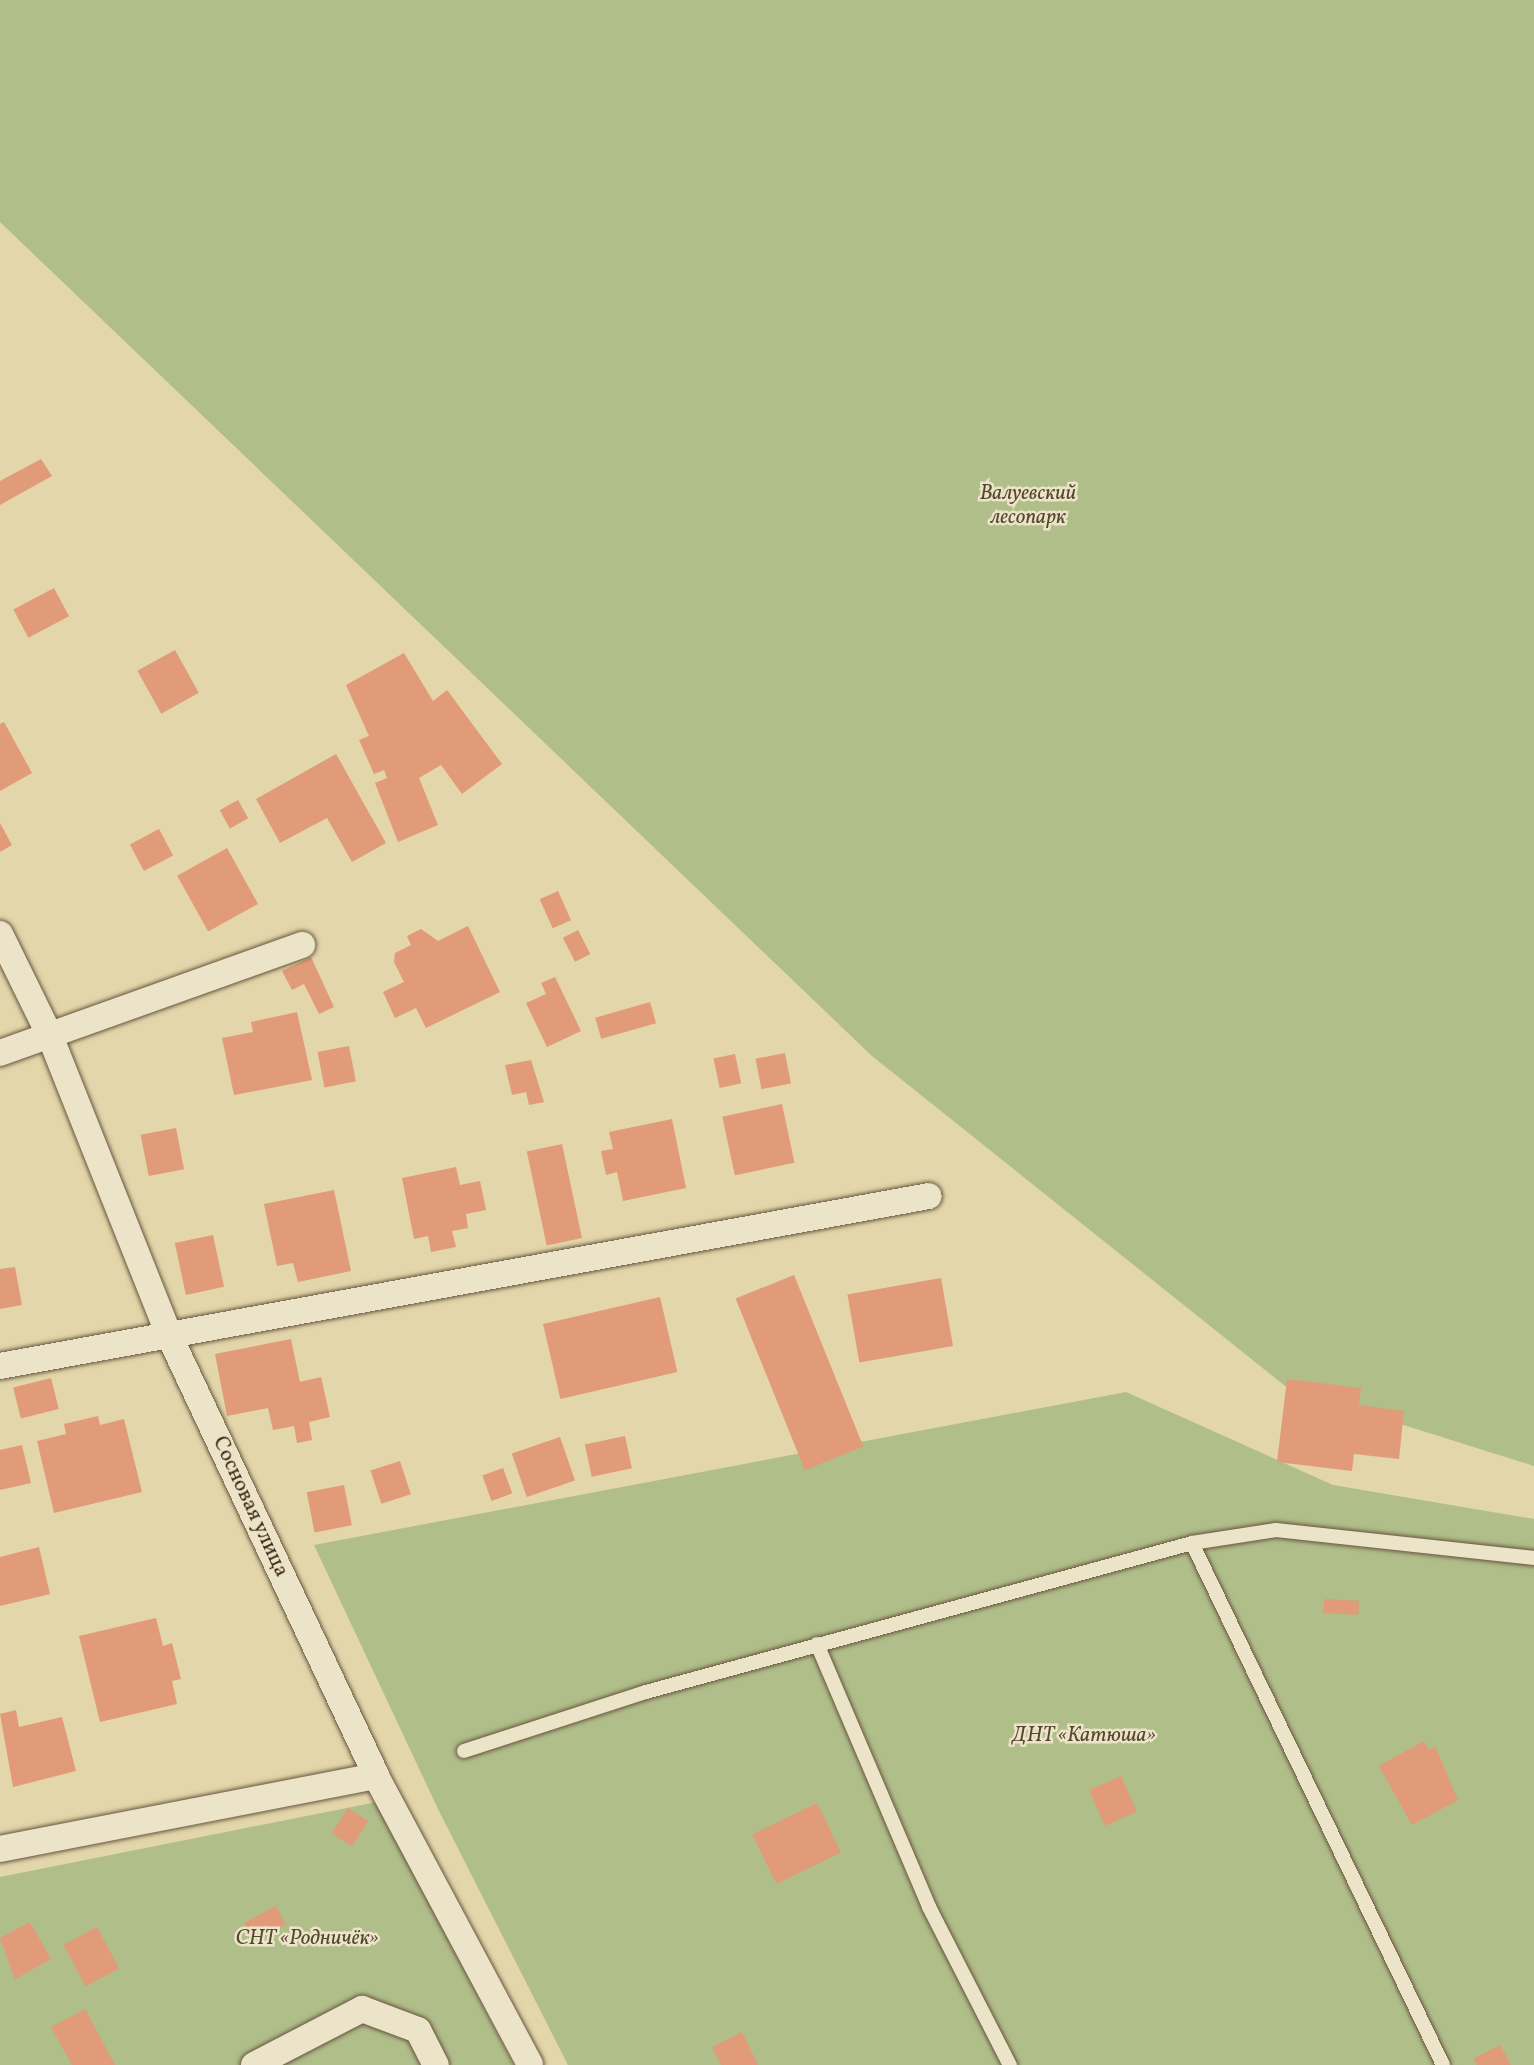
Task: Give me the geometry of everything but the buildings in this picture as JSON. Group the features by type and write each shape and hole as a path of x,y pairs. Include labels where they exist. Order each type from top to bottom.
{"street":[{"name":"Сосновая улица","path":"0,934 50,1036 168,1333 376,1776 530,2065"},
{"path":"0,1053 302,945"},
{"path":"0,1366 168,1333 929,1196"},
{"path":"0,1850 376,1776"},
{"path":"254,2065 362,2009 418,2030 436,2065"}],"lane":[{"path":"464,1751 817,1644 1192,1543 1276,1530 1534,1558"},
{"path":"1192,1543 1443,2065"},
{"path":"817,1644 929,1907 1010,2065"}],"green space":[{"name":"Валуевский лесопарк","path":"0,0 1534,0 1534,1466 1289,1389 872,1056 0,222"},
{"name":"ДНТ «Катюша»","path":"1126,1392 1333,1485 1534,1519 1534,2065 568,2065 439,1811 314,1545"},
{"name":"СНТ «Родничёк»","path":"377,1802 514,2065 0,2065 0,1877"}]}
